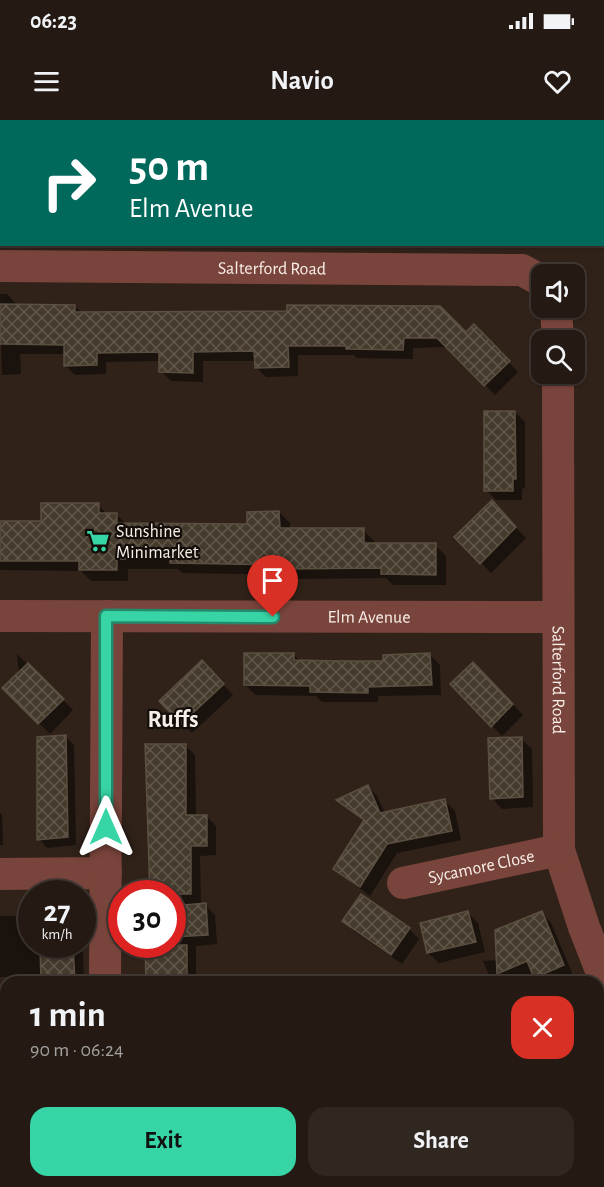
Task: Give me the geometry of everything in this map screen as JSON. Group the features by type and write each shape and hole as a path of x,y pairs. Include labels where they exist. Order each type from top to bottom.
{"street":[{"name":"Salterford Road","path":"0,266 522,270 531,275"},
{"name":"Salterford Road","path":"558,384 559,850 584,927 603,976"},
{"name":"Elm Avenue","path":"0,616 558,617"},
{"path":"105,976 106,616"},
{"name":"Sycamore Close","path":"403,882 559,850"},
{"path":"0,874 106,873"}],"building":[{"path":"0,304 75,305 75,312 287,311 287,305 440,306 466,332 474,324 510,361 484,386 437,338 404,338 403,350 346,349 346,346 288,346 289,367 255,368 254,351 193,352 193,373 159,372 159,352 97,353 97,365 64,366 64,345 0,344"},
{"path":"484,411 515,411 516,479 513,479 513,491 484,491"},
{"path":"492,500 516,527 480,564 454,537"},
{"path":"41,503 99,503 99,513 117,513 117,523 247,524 247,512 279,511 280,528 364,528 364,543 436,543 436,575 381,574 381,568 283,569 283,565 170,563 170,559 117,559 117,570 79,570 79,561 0,561 0,521 41,521"},
{"path":"244,653 294,653 294,660 383,661 383,655 430,653 432,685 368,687 368,693 310,692 310,686 244,685"},
{"path":"202,660 224,684 181,724 159,701"},
{"path":"473,662 513,704 491,727 450,684"},
{"path":"28,663 64,699 38,724 2,688"},
{"path":"66,735 68,837 37,840 37,737"},
{"path":"522,737 523,797 490,799 488,738"},
{"path":"145,744 186,744 186,815 207,815 207,846 191,846 191,894 186,894 186,880 150,880"},
{"path":"368,785 380,813 445,799 452,831 387,844 360,887 333,869 364,820 336,800"},
{"path":"361,894 410,928 391,955 342,921"},
{"path":"206,903 208,935 186,936 186,905"},
{"path":"468,911 476,942 427,953 420,923"},
{"path":"542,911 564,965 539,976 533,976 527,961 497,974 495,930"},
{"path":"187,945 187,976 146,976 145,958 186,958"},
{"path":"40,958 74,958 75,976 41,976"}],"place":[{"name":"Sunshine Minimarket","path":"98,541"}],"district":[{"name":"Ruffs","path":"173,719"}],"route":[{"path":"106,827 106,616 273,617"}]}
